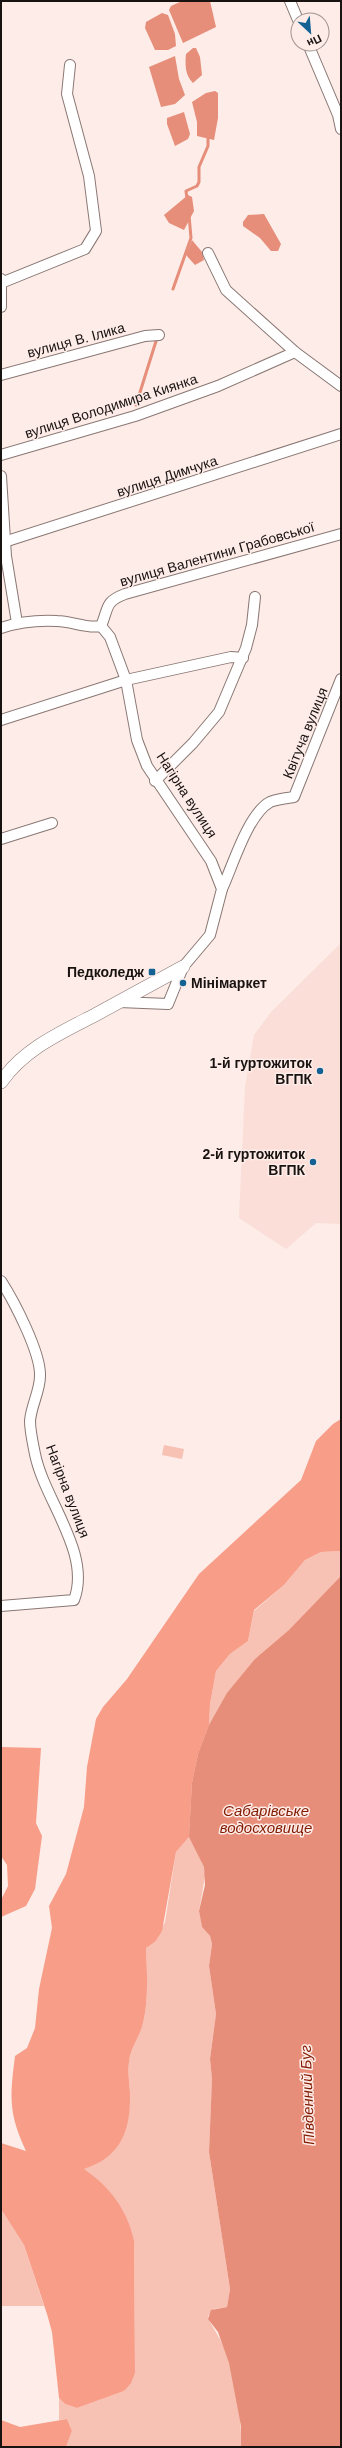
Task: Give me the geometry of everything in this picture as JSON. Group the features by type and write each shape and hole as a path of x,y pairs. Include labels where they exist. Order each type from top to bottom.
{"street":[{"path":"291,1 295,12"},
{"path":"311,52 338,115 341,129"},
{"path":"1,308 1,281 85,249 91,242 96,231 96,221 89,176 67,94 70,65"},
{"path":"208,253 226,290 295,352 341,386"},
{"name":"вулиця В. Ілика","path":"1,375 145,336 160,335"},
{"name":"вулиця Володимира Киянка","path":"1,455 135,416 218,386 295,352"},
{"name":"вулиця Димчука","path":"3,542 341,434"},
{"path":"1,476 3,542 17,623"},
{"name":"вулиця Валентини Грабовської","path":"101,626 107,605 113,599 126,594 341,534"},
{"path":"155,781 193,744 219,712 243,658 252,625 255,597"},
{"path":"1,628 17,623 58,621 93,628 101,626"},
{"name":"Нагірна вулиця","path":"101,626 110,638 126,680 137,740 146,766 211,861 222,889"},
{"path":"1,720 126,680 231,657 243,658"},
{"name":"Квітуча вулиця","path":"222,889 252,821 260,809 271,802 294,797 341,679"},
{"path":"1,839 52,824"},
{"path":"1,1082 9,1070 25,1055 183,967 210,935 222,889"},
{"path":"119,1002 168,1004 173,998 183,967"},
{"name":"Нагірна вулиця","path":"1,1281 13,1300 37,1360 40,1376 30,1420 35,1455 76,1558 79,1587 74,1600 1,1606"}],"shaded area":[{"path":"341,943 341,1224 316,1223 286,1249 239,1218 245,1087 254,1035 271,1012"},
{"path":"341,1419 341,1551 321,1552 305,1560 284,1585 254,1610 248,1641 230,1654 216,1671 210,1704 209,1725 198,1754 192,1783 189,1837 176,1852 162,1931 155,1942 146,1948 146,2008 142,2027 132,2049 130,2058 128,2072 130,2102 127,2125 124,2135 113,2152 105,2159 84,2169 102,2183 116,2200 127,2218 134,2240 135,2373 131,2383 124,2391 77,2408 65,2404 59,2398 52,2332 47,2314 24,2245 1,2209 1,2143 26,2151 20,2138 13,2115 12,2082 15,2056 27,2048 35,2028 39,1989 52,1928 49,1906 66,1874 84,1807 87,1767 96,1719 103,1707 127,1679 199,1574 301,1480 316,1441 333,1424"},
{"path":"164,1445 184,1449 182,1459 162,1455"},
{"path":"341,1551 341,1614 197,1851 204,1867 205,1876 199,1911 202,1927 210,1936 212,1944 209,1966 216,2014 210,2059 212,2079 209,2152 230,2289 227,2307 214,2309 208,2316 229,2361 239,2410 241,2447 66,2447 72,2431 67,2419 59,2420 59,2398 65,2404 77,2408 124,2391 135,2373 134,2240 127,2218 116,2200 101,2183 83,2169 102,2159 117,2143 129,2112 129,2061 142,2027 146,2008 146,1948 155,1942 165,1922 176,1852 189,1837 192,1783 198,1754 209,1725 210,1704 216,1671 230,1654 248,1641 254,1611 284,1585 305,1560 321,1552"},
{"path":"1,1747 41,1748 36,1823 42,1836 35,1889 26,1906 1,1917 1,1900 8,1886 7,1865 1,1856"},
{"path":"1,2209 24,2245 44,2306 1,2306"},
{"path":"67,2419 72,2431 66,2447 1,2447 1,2420 20,2427"}],"water":[{"path":"182,1 210,1 216,27 183,43 169,10 171,6"},
{"path":"162,13 168,15 175,34 176,46 168,50 155,50 145,28 146,22"},
{"path":"193,48 196,48 200,57 202,75 193,83 190,80 186,70 186,54"},
{"path":"175,56 179,79 185,95 175,104 161,107 149,67"},
{"path":"215,91 218,93 218,118 214,140 197,136 197,122 192,102 206,93"},
{"path":"184,112 190,134 188,139 175,146 167,124 167,118"},
{"path":"188,195 192,197 194,211 184,230 169,223 164,215"},
{"path":"264,214 281,244 278,251 271,251 260,238 243,226 243,222 248,215"},
{"path":"192,240 202,252 204,260 195,265 186,255"},
{"name":"Сабарівське водосховище","path":"341,1576 341,2447 241,2447 241,2426 229,2363 218,2332 208,2319 211,2310 227,2307 230,2289 209,2152 212,2079 210,2059 216,2014 209,1966 212,1944 210,1936 202,1927 199,1911 205,1885 204,1867 189,1837 192,1783 198,1754 209,1725 227,1693 255,1659 289,1630"}],"waterway":[{"path":"187,199 186,191 197,186 199,182 199,167 208,146 208,139"},
{"path":"173,289 191,238 189,215"},
{"path":"136,405 157,338"}],"place":[{"name":"Педколедж","path":"152,972"},
{"name":"Мінімаркет","path":"183,983"},
{"name":"1-й гуртожиток ВГПК","path":"320,1071"},
{"name":"2-й гуртожиток ВГПК","path":"313,1162"}],"water label":[{"name":"Південний Буг","path":"307,2095"}]}
